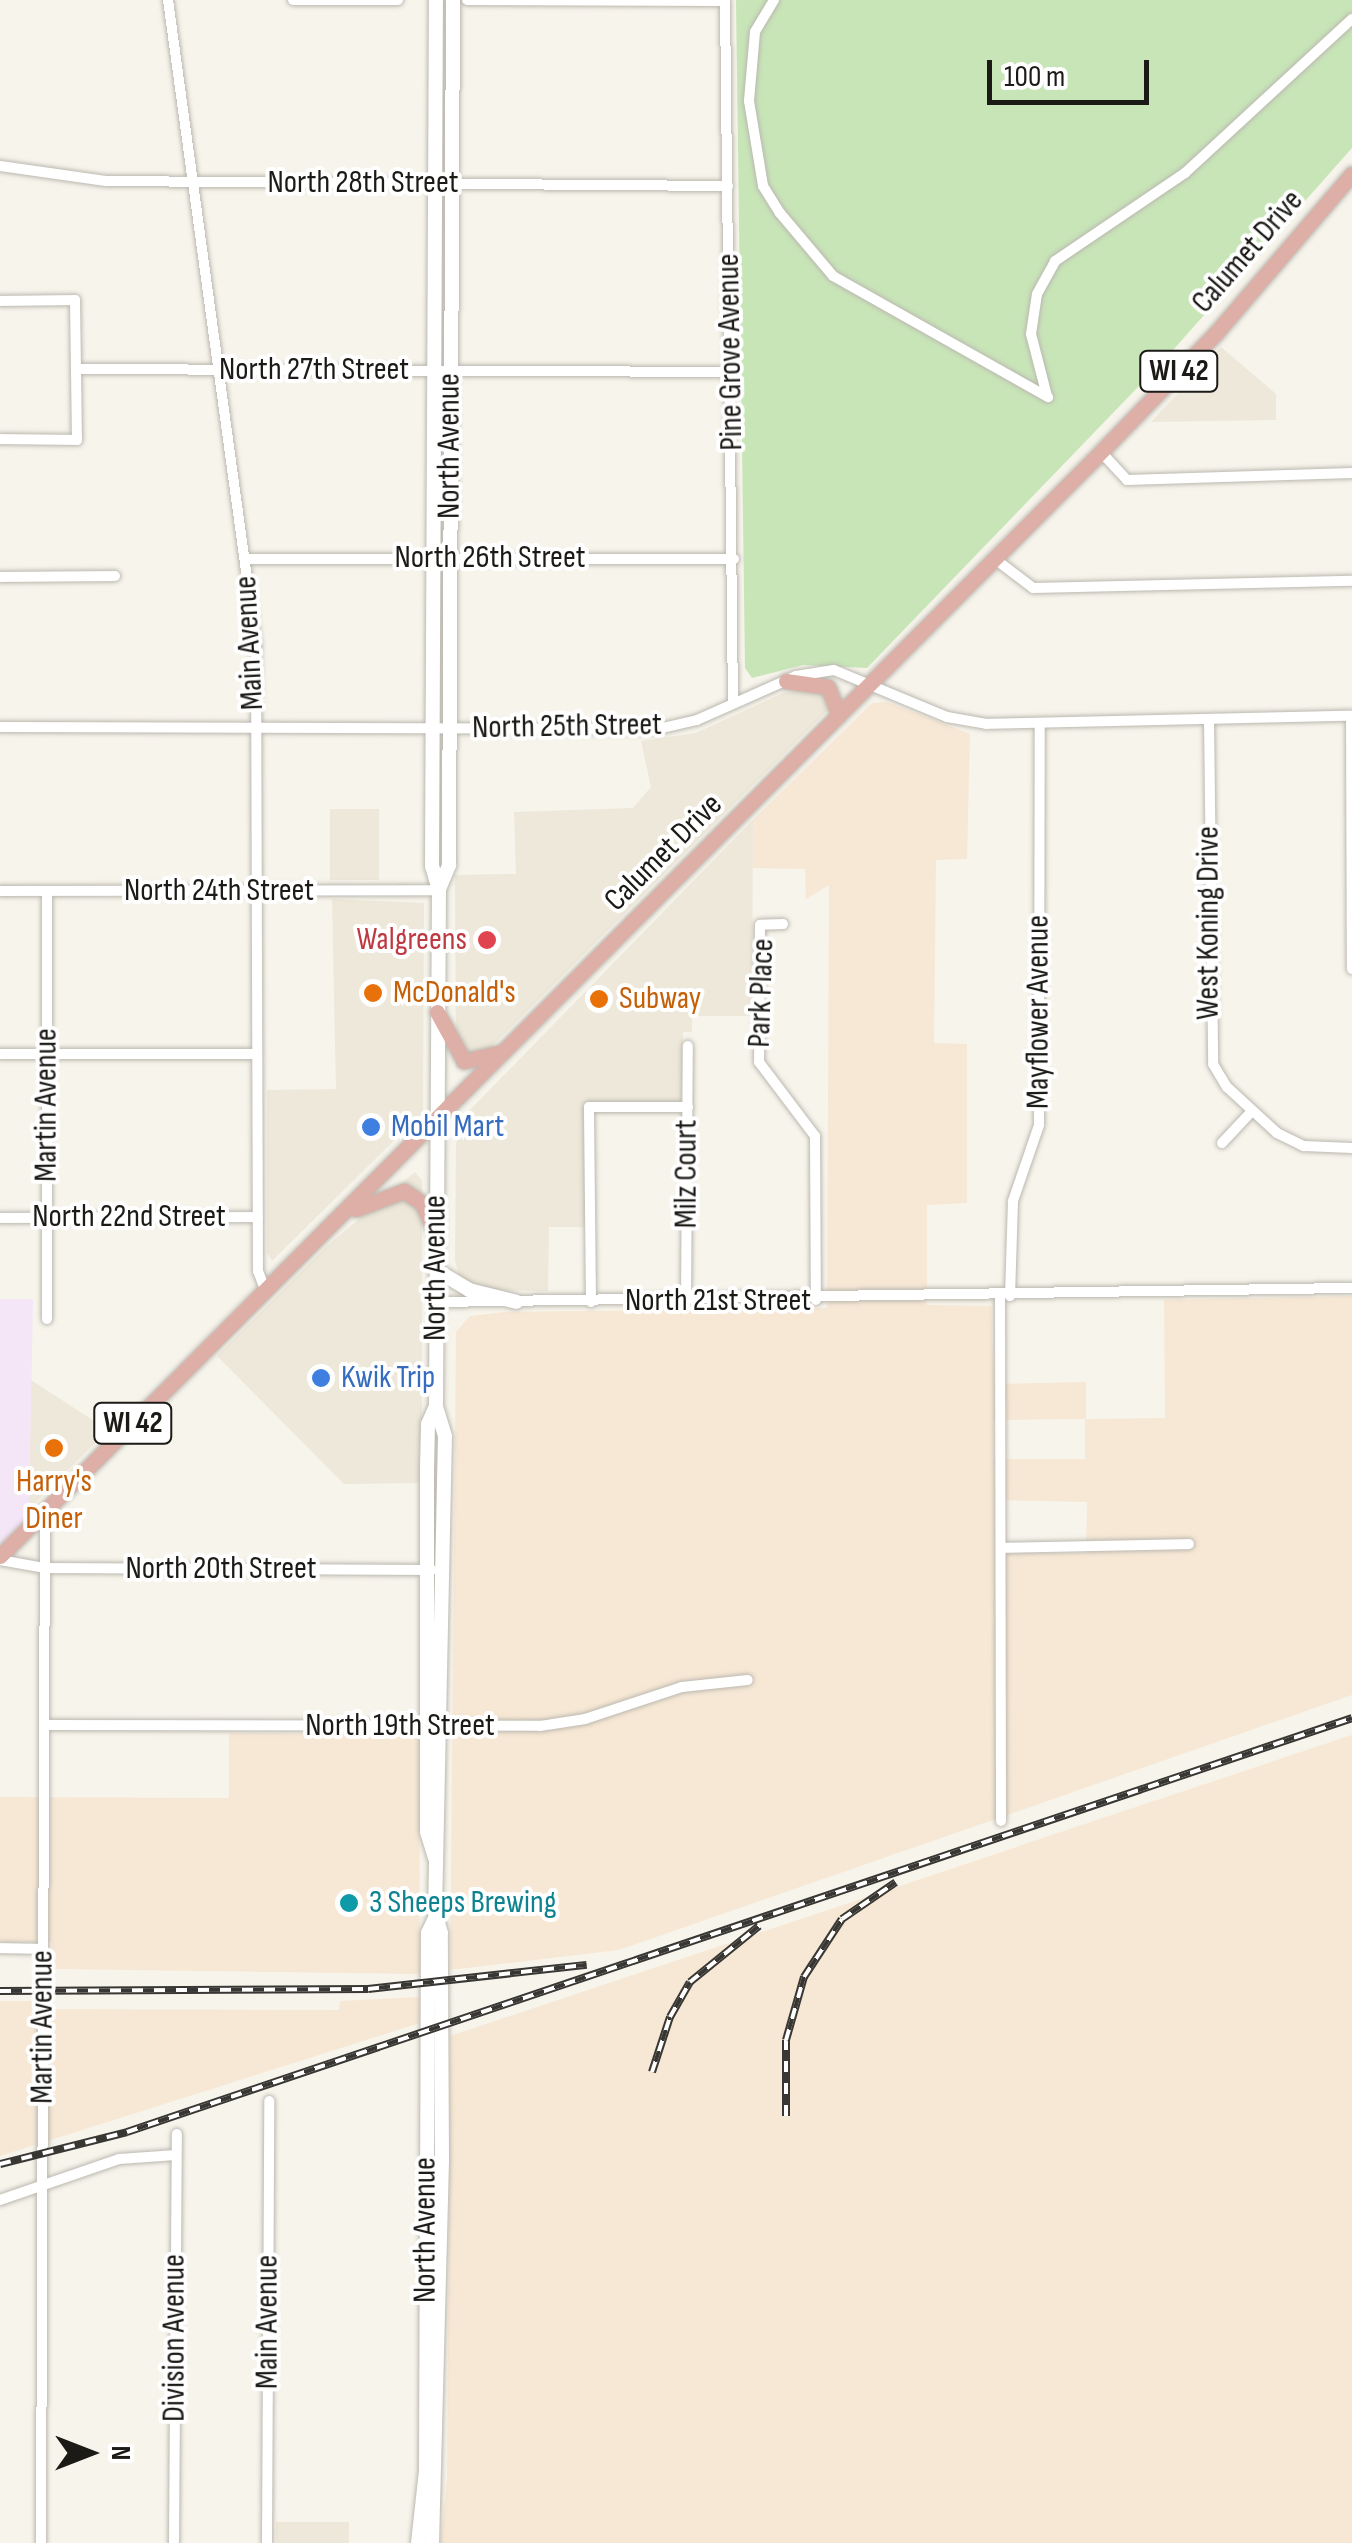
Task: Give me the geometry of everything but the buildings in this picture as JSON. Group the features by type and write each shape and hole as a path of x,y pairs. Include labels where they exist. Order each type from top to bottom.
{"main road":[{"name":"North Avenue","path":"432,2543 438,2498 442,2160 441,1932 435,1918 435,1570 444,1431 436,1406 439,890 432,866 436,0"},
{"name":"North Avenue","path":"439,890 449,865 453,0"},
{"name":"Calumet Drive","path":"0,1558 1101,452 1216,333 1352,174"},
{"path":"786,680 828,687 839,715"},
{"path":"437,1012 464,1061 492,1057 519,1040"},
{"path":"343,1214 404,1192 422,1203 436,1235"},
{"path":"436,1270 469,1290 518,1302"},
{"name":"North Avenue","path":"418,2543 425,2488 428,1932 435,1918"}],"street":[{"name":"Main Avenue","path":"168,0 256,644 258,1272 266,1289"},
{"path":"292,0 398,0"},
{"path":"468,0 725,1"},
{"path":"774,0 754,32 749,102 762,186 780,213 833,276 1048,396 1031,334 1037,294 1055,261 1185,173 1352,19"},
{"name":"Pine Grove Avenue","path":"725,1 733,703"},
{"name":"North 28th Street","path":"0,166 106,181 728,186"},
{"path":"0,302 75,300 78,440 0,440"},
{"name":"North 27th Street","path":"76,369 732,372"},
{"path":"1101,452 1127,480 1352,473"},
{"name":"North 26th Street","path":"245,558 734,559"},
{"path":"995,558 1033,588 1352,580"},
{"path":"0,577 115,576"},
{"name":"North 25th Street","path":"0,727 658,729 786,680 834,670 872,682 947,717 1040,723 1351,716"},
{"path":"1351,716 1352,968"},
{"name":"West Koning Drive","path":"1210,719 1210,1051 1219,1076 1252,1111 1291,1142 1352,1148"},
{"name":"Mayflower Avenue","path":"1001,1821 1000,1548 1005,1296 1012,1201 1039,1125 1040,723"},
{"name":"North 24th Street","path":"0,891 439,890"},
{"name":"Martin Avenue","path":"47,1318 48,891"},
{"name":"Park Place","path":"783,924 760,924 759,1062 815,1136 816,1300"},
{"name":"Milz Court","path":"686,1302 688,1046"},
{"path":"0,1054 257,1054"},
{"path":"591,1302 590,1107 688,1107"},
{"path":"1222,1143 1252,1111"},
{"name":"North 22nd Street","path":"0,1218 258,1217"},
{"name":"North 21st Street","path":"436,1302 686,1302 1352,1288"},
{"name":"Martin Avenue","path":"41,2543 46,1510"},
{"path":"1000,1548 1189,1544"},
{"name":"North 20th Street","path":"0,1558 45,1568 435,1570"},
{"name":"North 19th Street","path":"44,1724 560,1724 682,1686 748,1680"},
{"path":"0,1948 44,1949"},
{"name":"Main Avenue","path":"267,2543 269,2101"},
{"name":"Division Avenue","path":"174,2543 177,2134"},
{"path":"0,2200 120,2159 176,2155"}],"shaded area":[{"path":"1221,347 1276,394 1276,420 1151,422"},
{"path":"822,688 828,710 469,1069 456,1068 455,875 516,874 514,812 633,808 651,787 641,741 696,733 783,693"},
{"path":"887,702 970,734 967,859 936,860 934,1043 967,1044 967,1203 927,1205 927,1305 991,1306 994,1384 1086,1382 1086,1419 1165,1418 1164,1300 1352,1296 1352,1695 619,1950 450,1970 456,1332 470,1316 505,1312 827,1308 829,885 806,899 805,869 753,868 753,820 872,703","holes":["1085,1419 1085,1459 993,1459 993,1420","995,1500 1087,1502 1086,1553 995,1553"]},
{"path":"330,809 379,809 379,880 330,880"},
{"path":"753,820 752,1016 692,1016 692,1032 683,1032 681,1102 600,1102 585,1113 585,1227 549,1227 548,1291 479,1290 461,1281 455,1261 456,1144 463,1117"},
{"path":"332,899 424,903 423,1112 272,1261 267,1253 267,1090 336,1089"},
{"path":"415,1172 422,1181 422,1483 344,1484 217,1356 327,1246"},
{"path":"0,1299 33,1299 29,1508 45,1510 0,1556"},
{"path":"31,1380 108,1430 29,1509"},
{"path":"229,1733 419,1735 420,1974 52,1969 52,1942 0,1942 0,1797 229,1798"},
{"path":"1352,1735 1352,2543 440,2543 447,2480 450,2036"},
{"path":"420,1997 420,2023 0,2156 0,2001 36,2001 37,2009 339,2010 340,2001"},
{"path":"276,2522 349,2522 349,2543 276,2543"}],"green space":[{"path":"736,0 1352,0 1352,148 1166,358 867,668 803,665 752,678 745,668"}],"railway":[{"path":"0,2164 127,2132 1352,1718"},
{"path":"786,2116 786,2040 804,1977 842,1919 896,1882"},
{"path":"652,2072 670,2017 690,1982 759,1926"},
{"path":"0,1991 368,1989 587,1965"}],"place":[{"name":"Walgreens","path":"487,940"},
{"name":"McDonald's","path":"373,993"},
{"name":"Subway","path":"599,999"},
{"name":"Mobil Mart","path":"371,1127"},
{"name":"Kwik Trip","path":"321,1378"},
{"name":"Harry's Diner","path":"54,1448"},
{"name":"3 Sheeps Brewing","path":"349,1903"}]}
